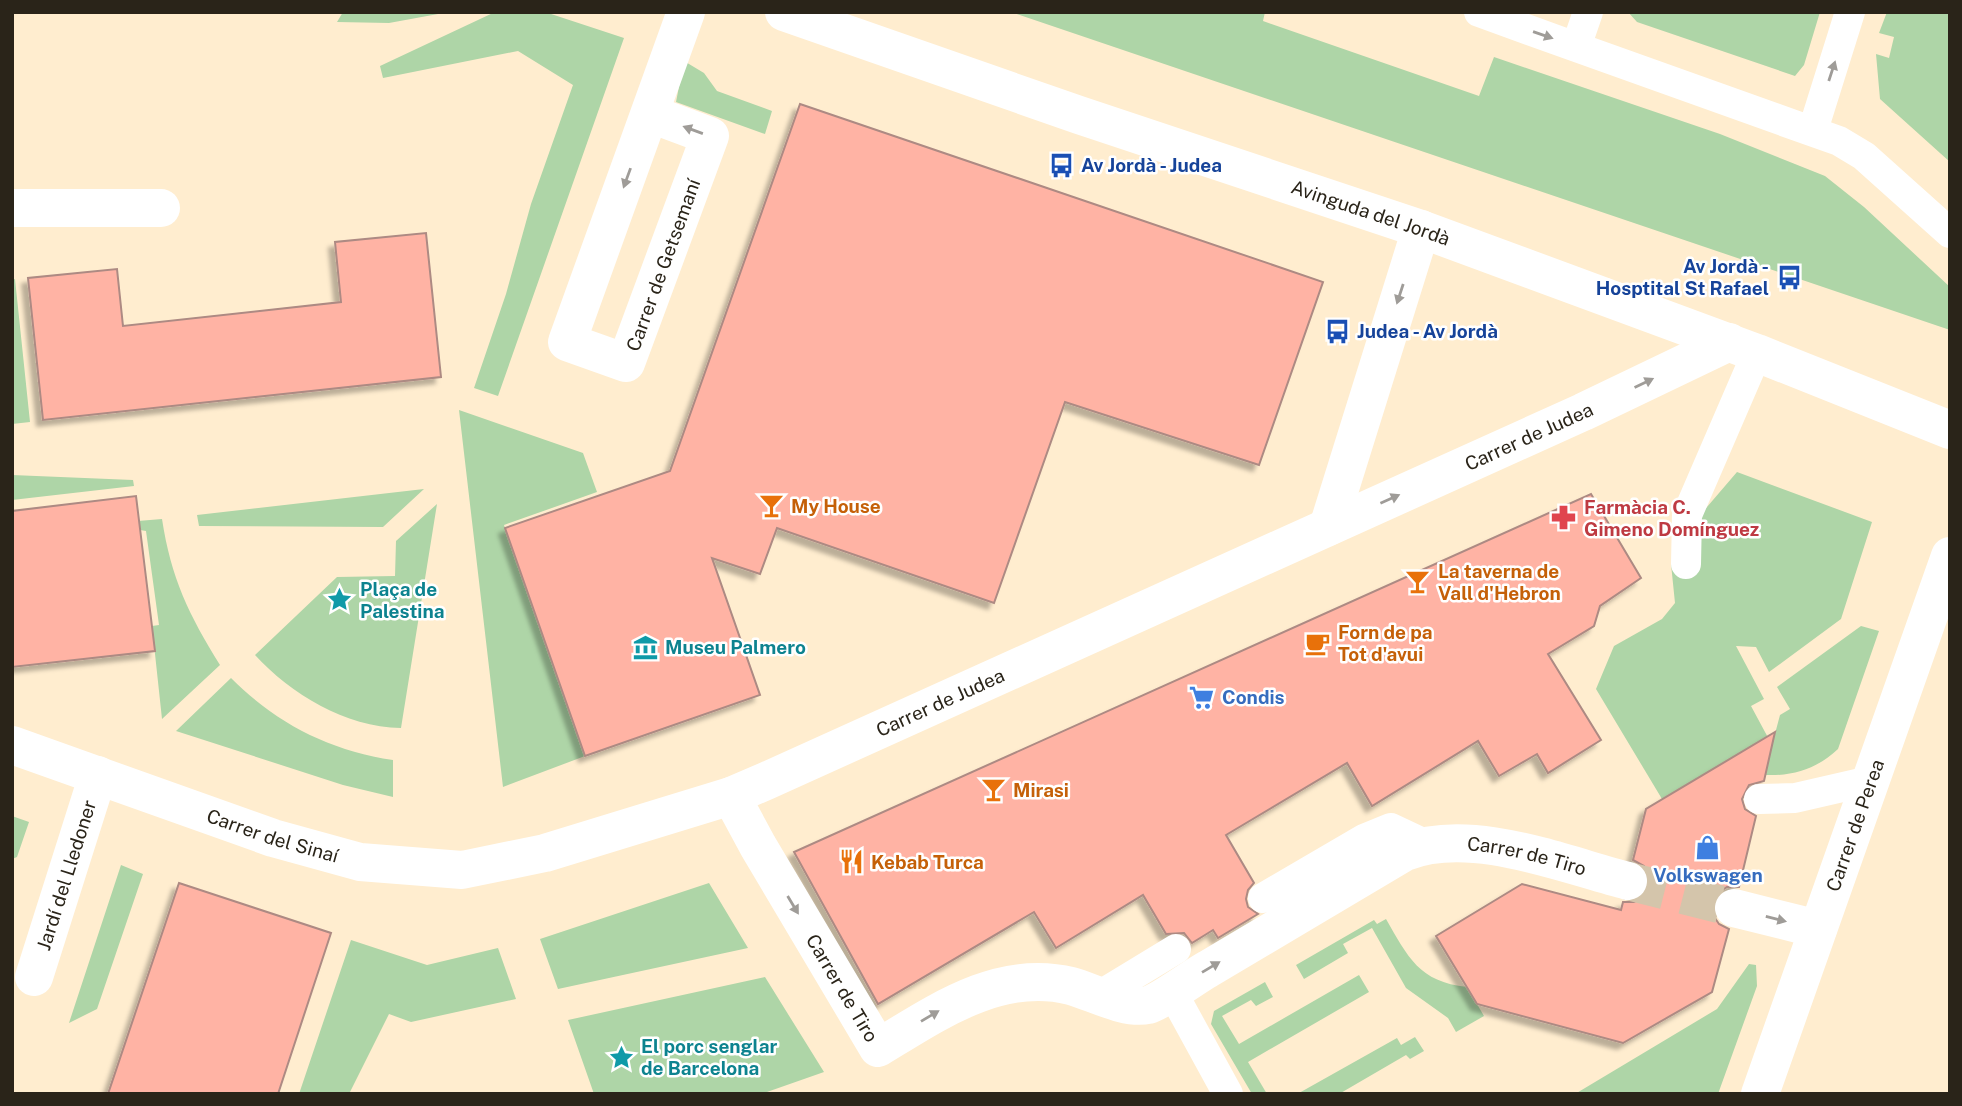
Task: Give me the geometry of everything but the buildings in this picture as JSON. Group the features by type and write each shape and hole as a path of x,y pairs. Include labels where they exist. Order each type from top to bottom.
{"street":[{"name":"Carrer de Getsemaní","path":"650,114 710,136 626,363 567,342 686,12"},
{"name":"Avinguda del Jordà","path":"784,12 1079,115 1421,229 1743,348 1950,430"},
{"path":"12,208 162,208"},
{"path":"1328,527 1421,229"},
{"name":"Carrer de Judea","path":"545,853 731,796 1328,527 1743,348"},
{"name":"Carrer de Perea","path":"1759,1094 1950,556"},
{"name":"Carrer del Sinaí","path":"12,745 274,838 360,862 462,870 545,853"},
{"name":"Jardí del Lledoner","path":"34,977 97,775"},
{"name":"Carrer de Tiro","path":"731,796 878,1048 951,1004 979,992 1042,983 1071,986 1097,997 1148,1005 1405,852 1425,844 1480,843 1628,881"},
{"path":"1734,908 1818,929"}],"lane":[{"path":"1479,12 1813,130 1864,156 1950,233"},
{"path":"1576,47 1588,12"},
{"path":"1813,130 1850,12"},
{"path":"1686,564 1687,515 1743,348"},
{"path":"1759,799 1795,799 1869,781"},
{"name":"Carrer de Tiro","path":"1263,898 1364,839 1391,828 1425,844"},
{"path":"1097,997 1175,949"},
{"path":"1171,990 1228,1094"}],"green space":[{"path":"343,12 449,12 389,23 337,22"},
{"path":"495,12 545,12 624,38 498,396 474,388 506,294 531,204 573,85 518,51 383,78 380,66"},
{"path":"1011,12 1265,12 1263,21 1479,96 1494,57 1720,134 1825,176 1864,207 1950,287 1950,330"},
{"path":"1628,12 1820,12 1804,65 1795,76 1637,22"},
{"path":"1887,12 1950,12 1950,162 1880,99 1876,54 1889,58 1894,37 1879,33"},
{"path":"684,61 704,73 717,91 772,111 765,134 676,102"},
{"path":"15,279 30,422 12,424 12,280"},
{"path":"459,410 583,453 597,492 504,525 585,756 503,787"},
{"path":"1737,472 1872,522 1841,619 1769,672 1756,647 1736,646 1764,699 1751,706 1772,745 1780,715 1790,709 1777,687 1861,626 1879,631 1838,749 1830,756 1805,770 1765,775 1769,757 1745,750 1662,799 1596,689 1614,646 1662,619 1675,603 1671,564 1700,564 1701,514"},
{"path":"12,475 133,480 134,486 12,500"},
{"path":"424,489 383,527 199,526 197,515"},
{"path":"437,504 401,728 360,722 320,706 285,683 255,655 337,577 395,576 396,541"},
{"path":"162,519 176,578 199,629 220,665 162,719 152,626 159,625 146,531 140,530 138,521"},
{"path":"231,678 267,709 305,732 347,749 393,760 393,797 343,785 176,731"},
{"path":"12,816 29,822 17,857 12,859"},
{"path":"121,865 143,874 97,1009 69,1023"},
{"path":"709,883 748,948 558,989 540,939"},
{"path":"1386,919 1417,965 1437,980 1467,987 1484,1016 1456,1032 1448,1018 1406,988 1372,928 1343,944 1348,953 1304,979 1296,965 1374,920 1377,924"},
{"path":"351,940 427,965 498,948 516,999 411,1022 389,1014 349,1094 299,1094"},
{"path":"1749,964 1756,965 1757,986 1718,1094 1575,1094 1717,1009"},
{"path":"1359,975 1369,992 1248,1062 1267,1094 1252,1094 1211,1024 1214,1011 1265,982 1273,997 1256,1006 1251,1000 1222,1016 1239,1044"},
{"path":"765,977 824,1072 761,1094 594,1094 568,1020"},
{"path":"1415,1037 1424,1051 1410,1059 1406,1055 1339,1094 1299,1093 1397,1038 1401,1045"}],"tunnel":[{"path":"1628,881 1734,908"}],"place":[{"name":"Av Jordà - Judea","path":"1061,165"},
{"name":"Av Jordà - Hosptital St Rafael","path":"1789,277"},
{"name":"Judea - Av Jordà","path":"1337,331"},
{"name":"My House","path":"771,506"},
{"name":"Farmàcia C. Gimeno Domínguez","path":"1564,518"},
{"name":"La taverna de Vall d'Hebron","path":"1418,582"},
{"name":"Plaça de Palestina","path":"340,600"},
{"name":"Forn de pa Tot d'avui","path":"1318,643"},
{"name":"Museu Palmero","path":"645,647"},
{"name":"Condis","path":"1202,697"},
{"name":"Mirasi","path":"993,790"},
{"name":"Volkswagen","path":"1708,847"},
{"name":"Kebab Turca","path":"851,862"},
{"name":"El porc senglar de Barcelona","path":"621,1057"}]}
